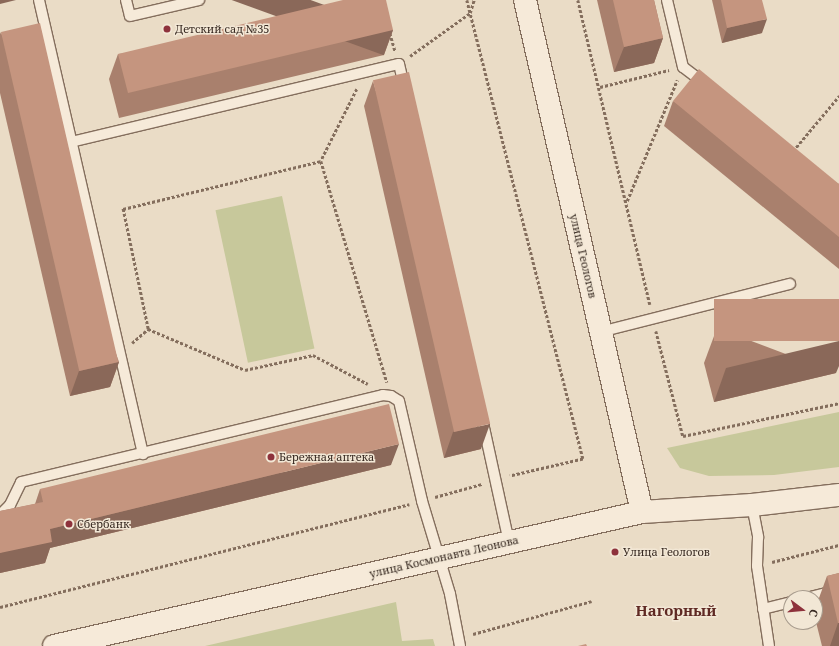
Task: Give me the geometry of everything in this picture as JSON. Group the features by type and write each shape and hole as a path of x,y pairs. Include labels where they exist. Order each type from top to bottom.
{"main road":[{"name":"улица Геологов","path":"525,0 642,512"},
{"name":"улица Космонавта Леонова","path":"54,646 642,512 752,505 839,495"}],"lane":[{"path":"39,0 143,454"},
{"path":"126,0 130,16 198,0"},
{"path":"667,0 683,67 713,90"},
{"path":"71,142 399,64 406,95"},
{"path":"600,332 790,284"},
{"path":"0,515 10,504 21,482 143,454 383,395 391,396 399,401 422,501 460,642"},
{"path":"480,411 509,542"},
{"path":"752,505 758,537 756,566 770,646"},
{"path":"823,594 839,590"},
{"path":"763,609 783,604"}],"path":[{"path":"0,607 583,459 467,0"},
{"path":"389,28 399,64 470,13 474,0"},
{"path":"578,0 600,87 653,319 683,436 839,403"},
{"path":"600,87 683,67"},
{"path":"627,202 683,67"},
{"path":"365,73 321,161 391,396"},
{"path":"792,153 839,96"},
{"path":"148,329 123,209 321,161"},
{"path":"120,353 148,329"},
{"path":"148,329 245,370 313,355 391,396"},
{"path":"756,566 839,544"},
{"path":"460,642 592,601"}],"green space":[{"path":"282,196 314,349 248,363 215,210"},
{"path":"839,412 839,467 774,475 709,476 680,468 667,448"},
{"path":"396,602 402,641 433,639 435,646 205,646"}],"building":[{"path":"343,0 386,0 393,30 128,93 118,54"},
{"path":"613,0 654,0 663,38 624,47"},
{"path":"721,0 762,0 767,19 727,28"},
{"path":"40,23 118,362 79,371 1,32"},
{"path":"699,69 839,184 839,237 673,101"},
{"path":"409,72 490,424 454,432 373,80"},
{"path":"714,299 839,299 839,341 714,341"},
{"path":"389,404 399,444 50,529 52,542 0,553 0,511 43,502 40,489"},
{"path":"839,573 839,623 838,623 827,576"}],"place":[{"name":"Детский сад №35","path":"167,29"},
{"name":"Бережная аптека","path":"271,457"},
{"name":"Сбербанк","path":"69,524"},
{"name":"Улица Геологов","path":"615,552"}],"district":[{"name":"Нагорный","path":"676,611"}]}
